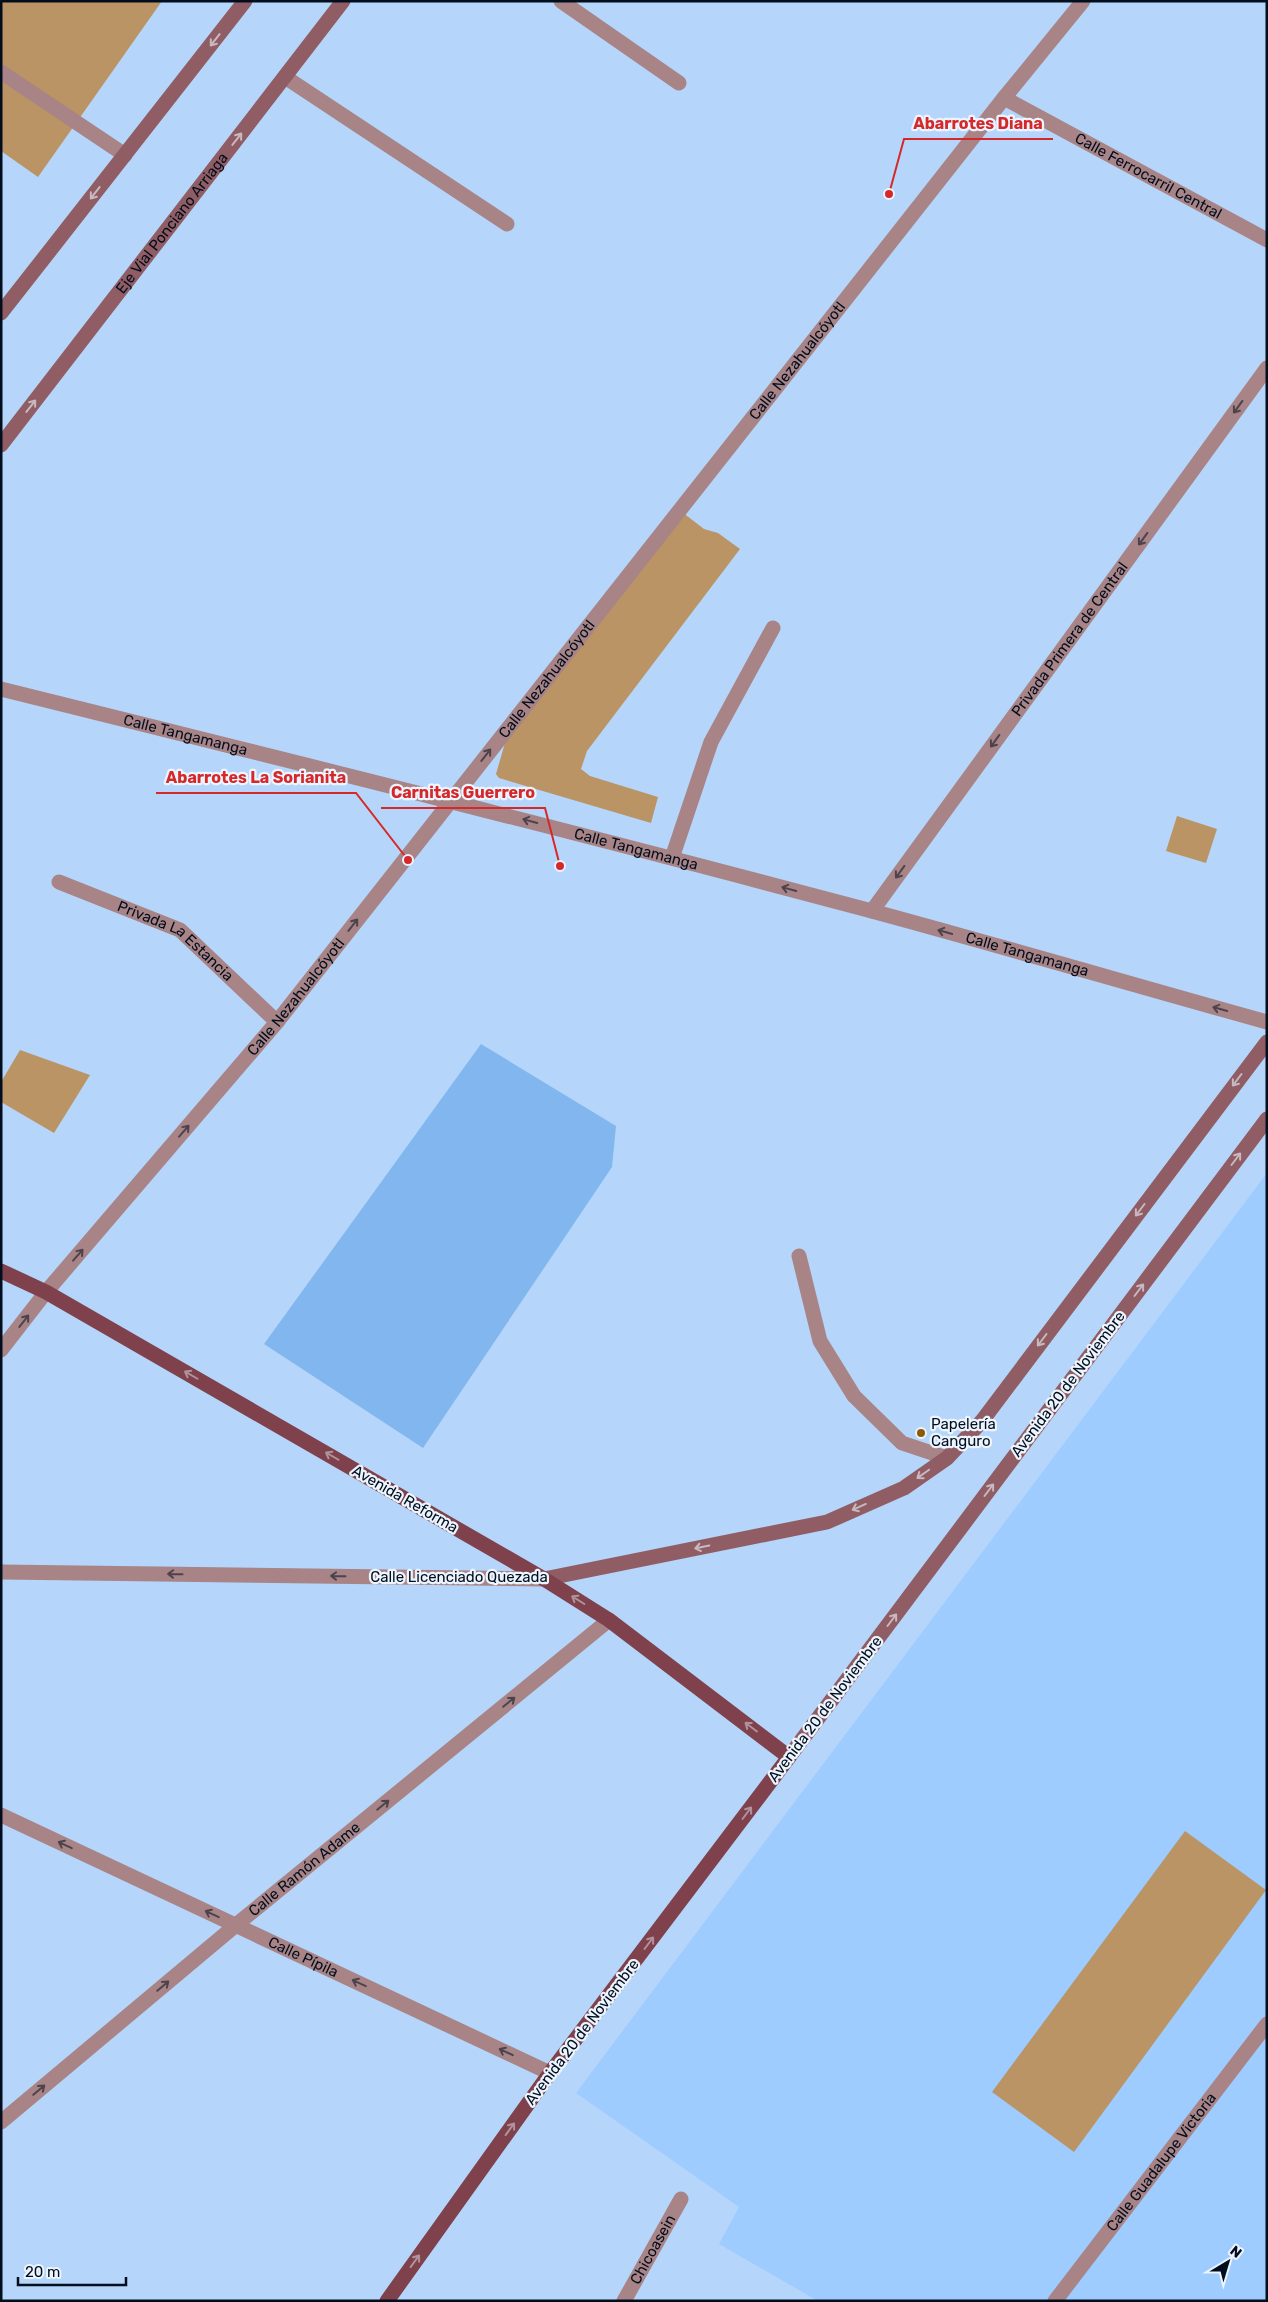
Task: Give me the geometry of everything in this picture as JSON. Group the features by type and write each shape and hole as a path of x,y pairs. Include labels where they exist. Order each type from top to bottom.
{"main road":[{"path":"1,313 245,1"},
{"name":"Eje Vial Ponciano Arriaga","path":"1,445 343,1"},
{"path":"947,1458 982,1421 1267,1042"},
{"name":"Avenida 20 de Noviembre","path":"387,2301 550,2073 1267,1119"},
{"name":"Avenida Reforma","path":"1,1271 46,1292 544,1579 609,1620 789,1757"},
{"name":"Calle Licenciado Quezada","path":"544,1579 827,1522 904,1488 947,1458"}],"street":[{"path":"561,1 679,83"},
{"name":"Calle Nezahualcóyotl","path":"1,1350 46,1292 277,1022 1004,98 1083,1"},
{"path":"1,72 125,155"},
{"path":"284,77 507,224"},
{"name":"Calle Ferrocarril Central","path":"1004,98 1267,240"},
{"name":"Privada Primera de Central","path":"872,911 1267,368"},
{"path":"672,858 711,742 773,628"},
{"name":"Calle Tangamanga","path":"1,689 450,800 672,858 872,911 1267,1022"},
{"name":"Privada La Estancia","path":"59,882 180,930 277,1022"},
{"path":"799,1256 820,1341 854,1396 902,1444 947,1458"},
{"name":"Calle Licenciado Quezada","path":"1,1572 544,1579"},
{"name":"Calle Ramón Adame","path":"1,2122 236,1925 609,1620"},
{"name":"Calle Pípila","path":"1,1815 550,2073"},
{"name":"Calle Guadalupe Victoria","path":"1055,2301 1267,2024"},
{"name":"Chicoasein","path":"624,2301 681,2199"}],"shaded area":[{"path":"481,1044 616,1126 612,1167 423,1448 264,1344"},
{"path":"1267,1173 1267,2301 818,2301 719,2244 739,2207 576,2093"}],"building":[{"path":"1,1 162,1 38,177 1,151"},
{"path":"682,512 704,529 718,533 740,549 587,751 581,769 590,776 658,797 651,823 499,778 496,774 505,743"},
{"path":"1177,816 1217,829 1206,863 1166,851"},
{"path":"20,1050 90,1075 54,1133 1,1102 1,1082"},
{"path":"1185,1831 1266,1890 1074,2152 992,2092"}],"place":[{"name":"Abarrotes Diana","path":"889,194"},
{"name":"Abarrotes La Sorianita","path":"408,860"},
{"name":"Carnitas Guerrero","path":"560,866"},
{"name":"Papelería Canguro","path":"921,1433"}]}
